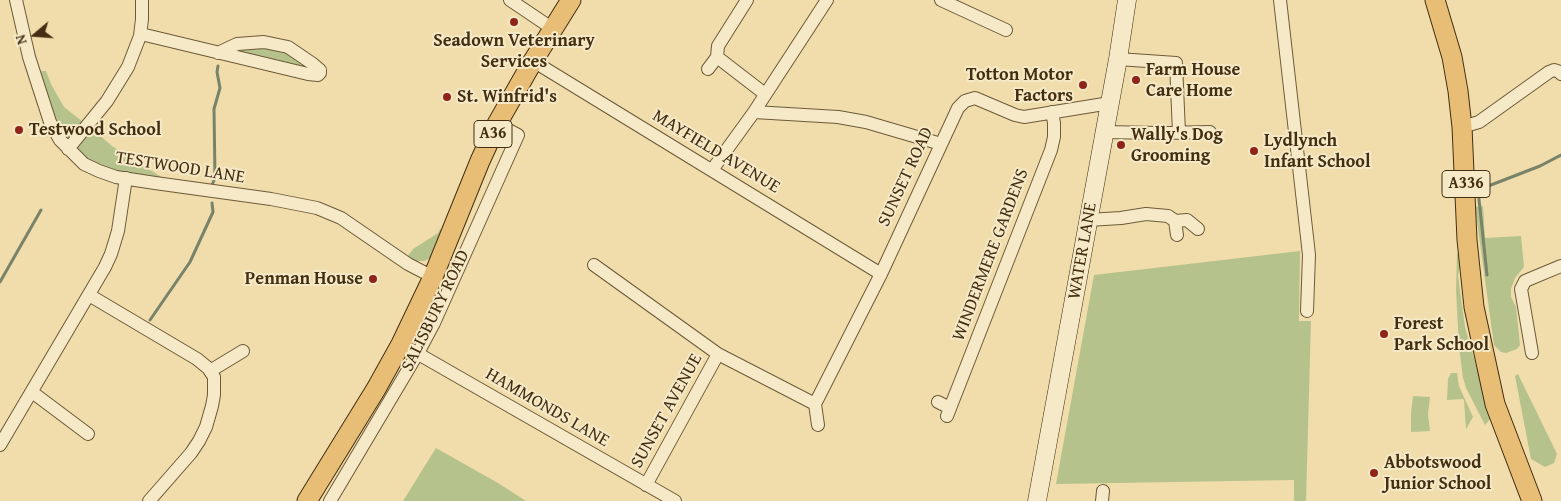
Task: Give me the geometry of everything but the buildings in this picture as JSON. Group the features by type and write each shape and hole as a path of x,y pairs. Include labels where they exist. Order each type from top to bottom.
{"main road":[{"name":"SALISBURY ROAD","path":"307,501 371,398 401,344 433,277 497,124 571,0"},
{"name":"A336","path":"1435,0 1452,57 1462,127 1467,233 1474,307 1495,404 1532,501"}],"street":[{"name":"TESTWOOD LANE","path":"16,0 24,39 46,114 53,129 68,149 91,168 126,178 270,199 317,208 340,218 408,264 433,277"},
{"path":"68,149 122,78 136,50 141,34 142,0"},
{"path":"510,0 553,29"},
{"path":"708,69 717,57 718,46 748,0"},
{"path":"712,170 754,112 827,0"},
{"path":"941,0 1006,30"},
{"name":"WATER LANE","path":"1037,501 1118,59 1127,0"},
{"path":"1280,0 1308,242 1307,311"},
{"path":"141,34 308,74 318,75 320,73 320,70 313,64 288,47 264,42 237,44 218,52"},
{"path":"717,57 766,94"},
{"path":"1118,59 1176,63 1179,133"},
{"name":"MAYFIELD AVENUE","path":"533,61 880,274"},
{"path":"1462,127 1479,122 1549,72 1554,70 1561,74"},
{"name":"SUNSET ROAD","path":"815,404 880,274 958,108 965,101 976,98 1016,115 1024,116 1110,103"},
{"path":"754,112 866,122 941,144"},
{"name":"WINDERMERE GARDENS","path":"938,402 949,412 1051,150 1054,137 1052,112"},
{"name":"SALISBURY ROAD","path":"330,501 434,323 518,135 497,124"},
{"path":"1104,132 1210,132"},
{"path":"0,445 105,267 115,242 126,178"},
{"path":"1088,220 1146,214 1168,216 1175,221 1187,220 1198,229"},
{"path":"1175,221 1177,235"},
{"path":"594,264 718,354 815,404 818,425"},
{"path":"1532,353 1521,289 1525,281 1561,266"},
{"path":"89,295 197,359 210,371 214,381 214,395 210,413 202,434 191,453 149,501"},
{"name":"HAMMONDS LANE","path":"401,344 675,501"},
{"path":"210,371 243,351"},
{"name":"SUNSET AVENUE","path":"646,486 718,354"},
{"path":"32,392 88,434"}],"green space":[{"path":"235,48 284,49 309,69 236,53"},
{"path":"41,71 46,71 64,107 83,122 69,138 65,138 57,125 42,80"},
{"path":"91,128 112,146 163,179 114,172 85,158 76,147"},
{"path":"1483,206 1485,238 1521,236 1524,267 1515,278 1511,289 1511,297 1516,307 1520,345 1517,349 1506,353 1501,352 1494,345 1475,207"},
{"path":"440,229 444,231 434,256 424,261 412,261 407,257 413,249 438,233"},
{"path":"1300,251 1299,321 1311,321 1306,501 1294,501 1294,480 1056,484 1094,275"},
{"path":"1457,253 1461,258 1458,276 1465,327 1491,418 1485,425 1466,388 1463,378 1456,291"},
{"path":"1451,373 1457,373 1459,386 1473,417 1466,429 1463,399 1447,400 1448,379"},
{"path":"1518,374 1557,454 1554,463 1545,467 1531,459 1515,376"},
{"path":"1413,396 1430,397 1428,414 1430,431 1411,432"},
{"path":"436,448 498,483 526,501 403,501"}],"waterway":[{"path":"212,185 215,178 214,109 220,88 217,72 218,66"},
{"path":"1487,275 1478,190 1540,166 1561,155"},
{"path":"150,320 190,262 213,212 212,203"},
{"path":"0,282 41,210"}],"place":[{"name":"Seadown Veterinary Services","path":"514,22"},
{"name":"Farm House Care Home","path":"1136,80"},
{"name":"Totton Motor Factors","path":"1083,85"},
{"name":"St. Winfrid's","path":"447,97"},
{"name":"Testwood School","path":"19,130"},
{"name":"Wally's Dog Grooming","path":"1121,145"},
{"name":"Lydlynch Infant School","path":"1254,151"},
{"name":"Penman House","path":"373,279"},
{"name":"Forest Park School","path":"1384,334"},
{"name":"Abbotswood Junior School","path":"1374,473"}]}
